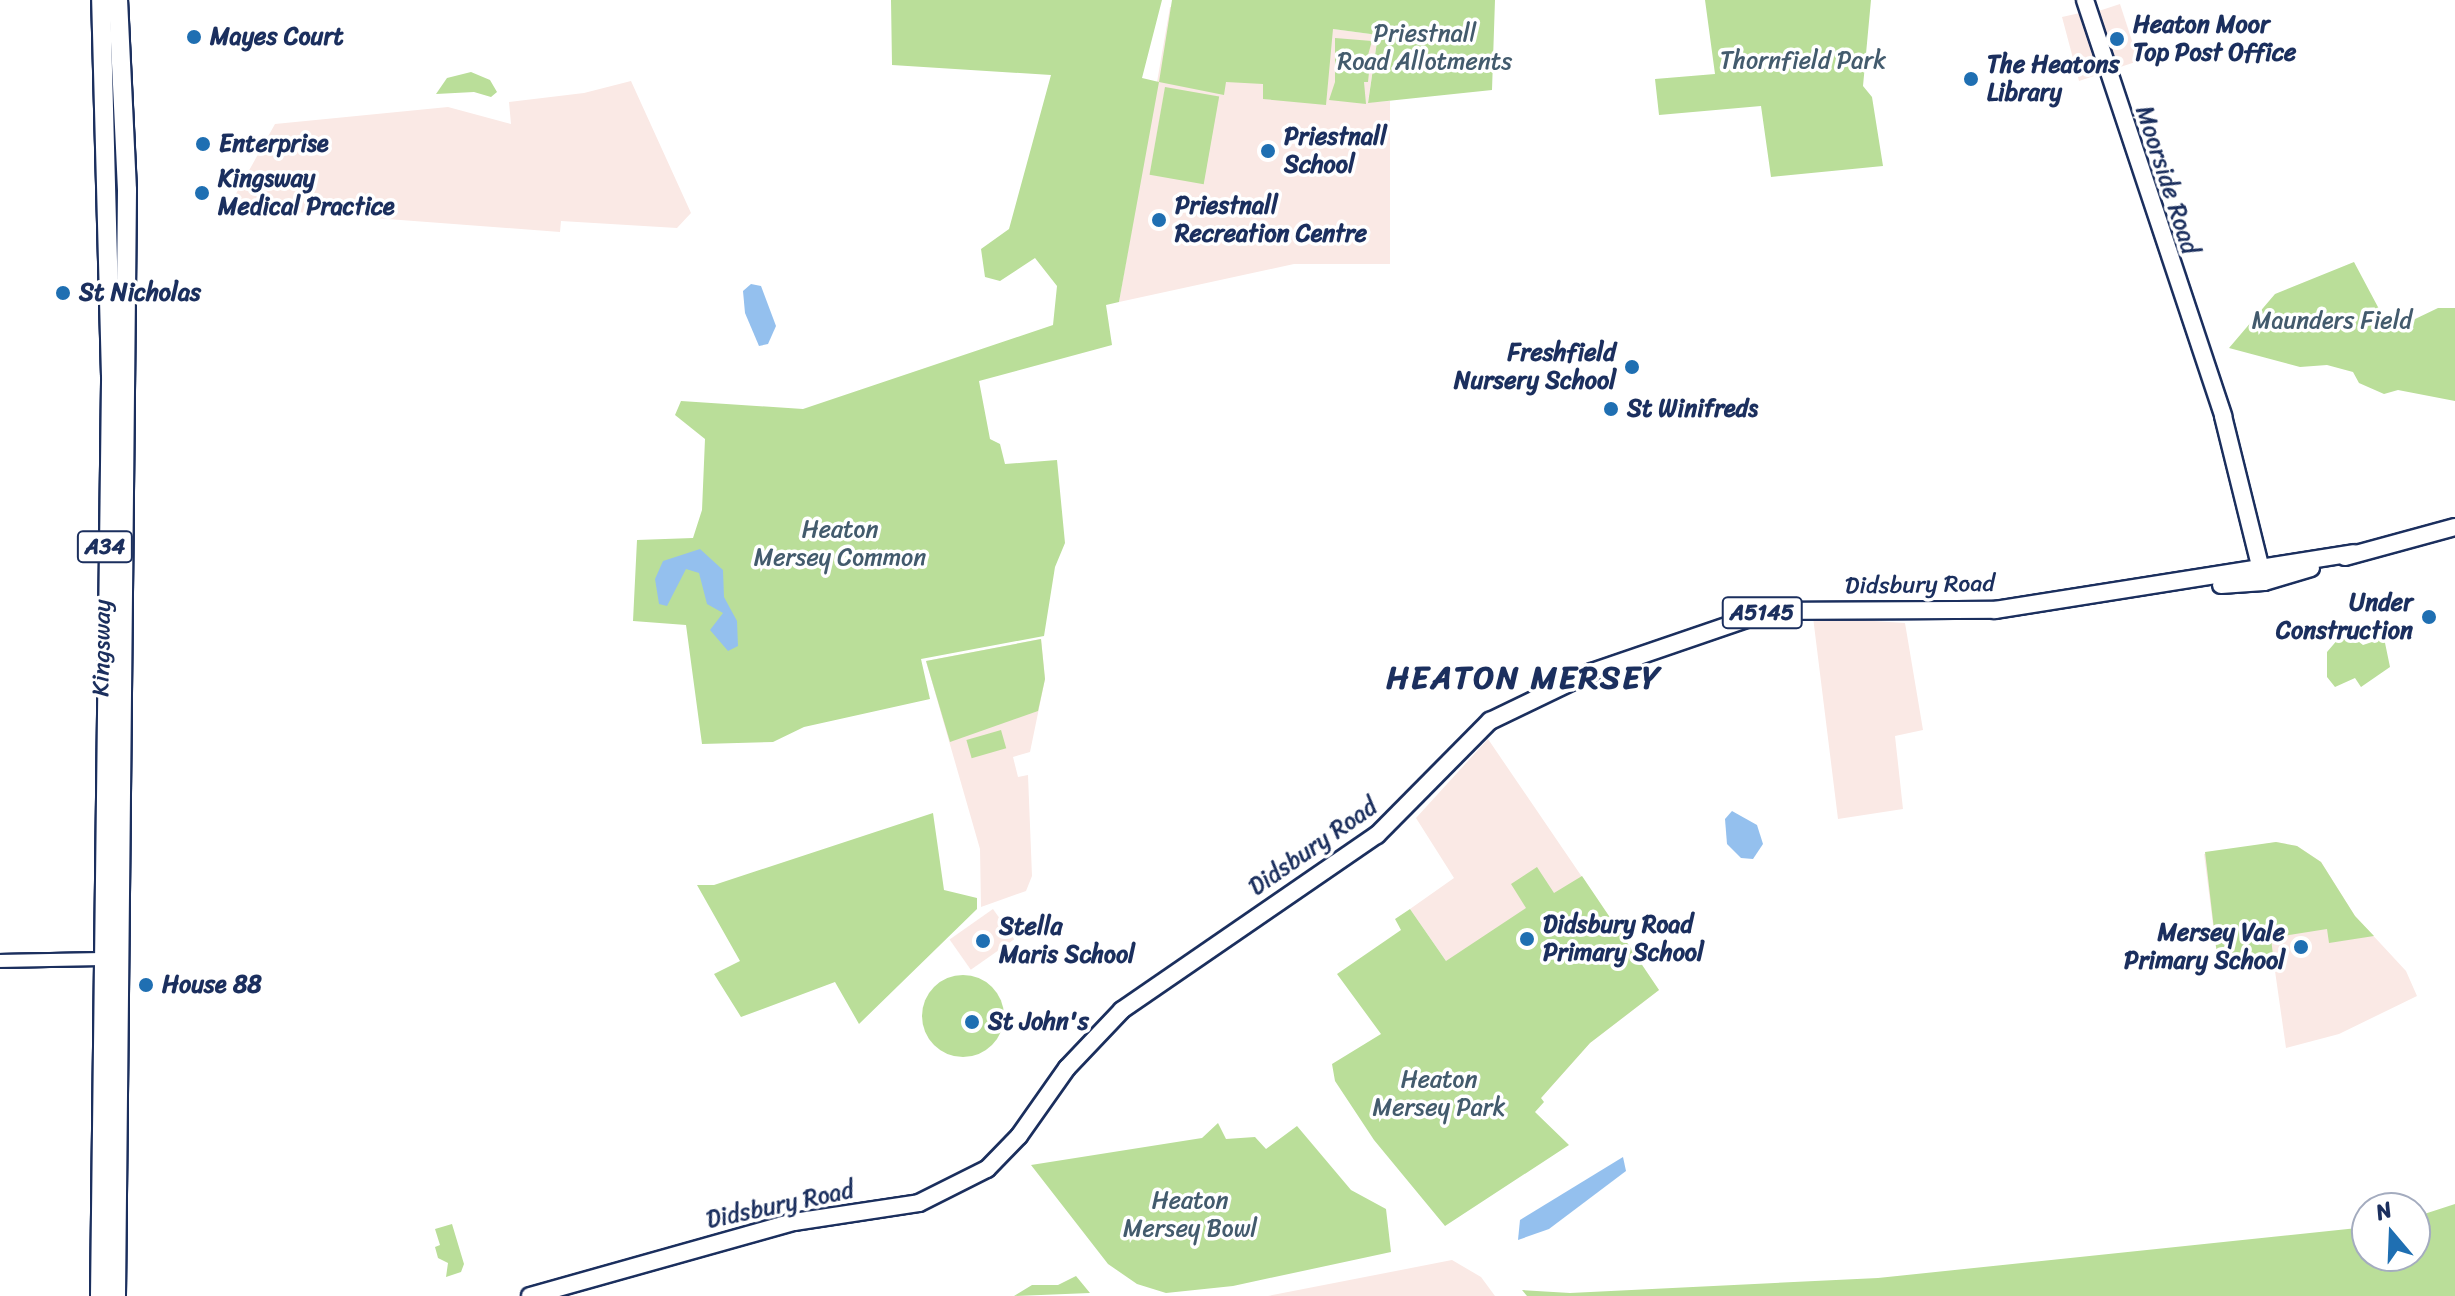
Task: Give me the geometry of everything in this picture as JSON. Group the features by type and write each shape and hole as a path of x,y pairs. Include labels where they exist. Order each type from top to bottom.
{"highway":[{"name":"Kingsway","path":"101,0 117,133 110,270 116,1296"},
{"path":"110,270 122,234 113,55 118,31 118,0"},
{"name":"Kingsway","path":"100,1296 112,959 122,234"}],"main road":[{"name":"Moorside Road","path":"2085,3 2206,368 2262,576"},
{"name":"Didsbury Road","path":"530,1296 794,1222 919,1203 987,1169 1019,1136 1067,1068 1122,1010 1377,835 1490,721 1592,672 1770,611 1964,612 2262,576 2455,527"},
{"path":"2255,541 2263,557 2280,565"},
{"name":"Didsbury Road","path":"2262,576 2280,565 2354,553"}],"street":[{"path":"0,961 112,959"}],"shaded area":[{"path":"2120,4 2139,61 2112,70 2093,13"},
{"name":"Priestnall School","path":"1170,7 1378,35 1368,102 1390,101 1390,264 1294,264 1119,302"},
{"path":"2080,13 2100,74 2079,81 2062,17"},
{"path":"631,81 691,213 677,228 561,221 560,232 255,209 254,218 224,215 275,124 448,107 511,124 509,102 584,93"},
{"path":"1813,617 1905,623 1923,730 1895,736 1903,809 1838,819"},
{"path":"1041,639 1045,679 1030,752 1013,757 1018,777 1028,775 1032,876 1026,891 981,907 980,849 926,661"},
{"name":"Didsbury Road Primary School","path":"1488,739 1659,990 1590,1043 1541,1098 1410,909 1454,878 1416,818"},
{"name":"Mersey Vale Primary School","path":"2276,842 2297,846 2321,862 2355,916 2406,971 2417,996 2339,1034 2286,1048 2274,964 2219,972 2204,854"},
{"name":"Stella Maris School","path":"993,909 1014,939 971,970 950,939"},
{"path":"1452,1260 1481,1277 1495,1296 1268,1296"}],"green space":[{"name":"Heaton Mersey Common","path":"891,0 1162,0 1142,78 1159,82 1119,302 1106,305 1112,345 979,381 990,439 1000,444 1005,464 1057,460 1065,543 1055,567 1044,636 921,659 930,699 804,727 773,742 702,744 686,625 633,621 637,540 693,538 702,510 705,439 675,415 681,401 803,409 1053,325 1057,286 1035,258 1000,281 985,277 981,249 1009,229 1051,75 892,65"},
{"name":"Priestnall Road Allotments","path":"1172,0 1495,0 1492,90 1368,103 1378,35 1333,29 1326,105 1263,99 1263,84 1226,82 1224,95 1159,82"},
{"name":"Thornfield Park","path":"1705,0 1871,0 1863,86 1872,97 1883,166 1771,177 1761,106 1659,115 1655,79 1715,74"},
{"path":"1335,38 1372,41 1366,62 1370,63 1368,82 1364,82 1366,104 1329,100 1335,82"},
{"path":"471,72 490,80 497,92 491,97 474,92 436,94 447,78"},
{"path":"1165,87 1219,97 1204,184 1150,175"},
{"name":"Maunders Field","path":"2354,262 2387,324 2408,315 2413,320 2438,308 2455,308 2455,401 2398,390 2384,394 2359,383 2353,372 2327,365 2300,367 2229,348 2275,294"},
{"path":"2345,631 2363,645 2384,638 2390,667 2361,687 2355,678 2335,687 2327,677 2327,652"},
{"path":"1041,639 1045,679 1038,711 950,742 926,661"},
{"path":"1001,730 1006,748 972,758 966,740"},
{"path":"933,813 944,890 977,898 977,909 859,1024 835,982 741,1017 714,974 740,961 697,885 714,885"},
{"path":"2276,842 2297,846 2321,862 2355,916 2374,936 2329,943 2327,929 2271,938 2274,964 2219,972 2205,852"},
{"name":"Heaton Mersey Park","path":"1537,867 1554,893 1582,876 1659,990 1590,1043 1541,1098 1544,1102 1535,1112 1569,1145 1445,1226 1374,1140 1335,1081 1332,1064 1381,1034 1337,974 1401,930 1395,919 1410,909 1446,961 1526,908 1511,884"},
{"path":"963,975 979,978 992,987 1001,1000 1004,1016 1001,1032 992,1045 979,1054 963,1057 947,1054 934,1045 925,1032 922,1016 925,1000 934,987 947,978"},
{"name":"Heaton Mersey Bowl","path":"1218,1123 1226,1139 1255,1137 1266,1149 1297,1126 1351,1190 1386,1209 1391,1252 1233,1286 1166,1293 1137,1284 1108,1264 1031,1165 1202,1138"},
{"path":"2455,1204 2455,1296 1527,1296 1522,1290 1570,1293 1878,1278 2351,1229 2351,1272 2431,1272 2431,1212"},
{"path":"452,1224 464,1264 461,1272 446,1277 448,1263 438,1258 435,1247 440,1245 435,1229"},
{"path":"1076,1276 1090,1293 1014,1296 1032,1285 1058,1285"}],"water":[{"path":"751,284 761,286 776,326 768,344 759,346 745,313 743,291"},
{"path":"700,549 723,570 724,597 737,621 738,646 728,651 710,630 723,613 707,604 699,573 686,569 667,606 659,604 655,579 663,561"},
{"path":"1732,811 1757,825 1763,844 1753,859 1741,858 1727,844 1725,819"},
{"path":"1623,1157 1626,1171 1549,1229 1518,1240 1520,1220"}],"place":[{"name":"Mayes Court","path":"194,37"},
{"name":"Heaton Moor Top Post Office","path":"2117,39"},
{"name":"The Heatons Library","path":"1971,79"},
{"name":"Enterprise","path":"203,144"},
{"name":"Priestnall School","path":"1268,151"},
{"name":"Kingsway Medical Practice","path":"202,193"},
{"name":"Priestnall Recreation Centre","path":"1159,220"},
{"name":"St Nicholas","path":"63,293"},
{"name":"Freshfield Nursery School","path":"1632,367"},
{"name":"St Winifreds","path":"1611,409"},
{"name":"Under Construction","path":"2429,617"},
{"name":"Didsbury Road Primary School","path":"1527,939"},
{"name":"Stella Maris School","path":"983,941"},
{"name":"Mersey Vale Primary School","path":"2301,947"},
{"name":"House 88","path":"146,985"},
{"name":"St John's","path":"972,1022"}],"district":[{"name":"HEATON MERSEY","path":"1524,678"}]}
